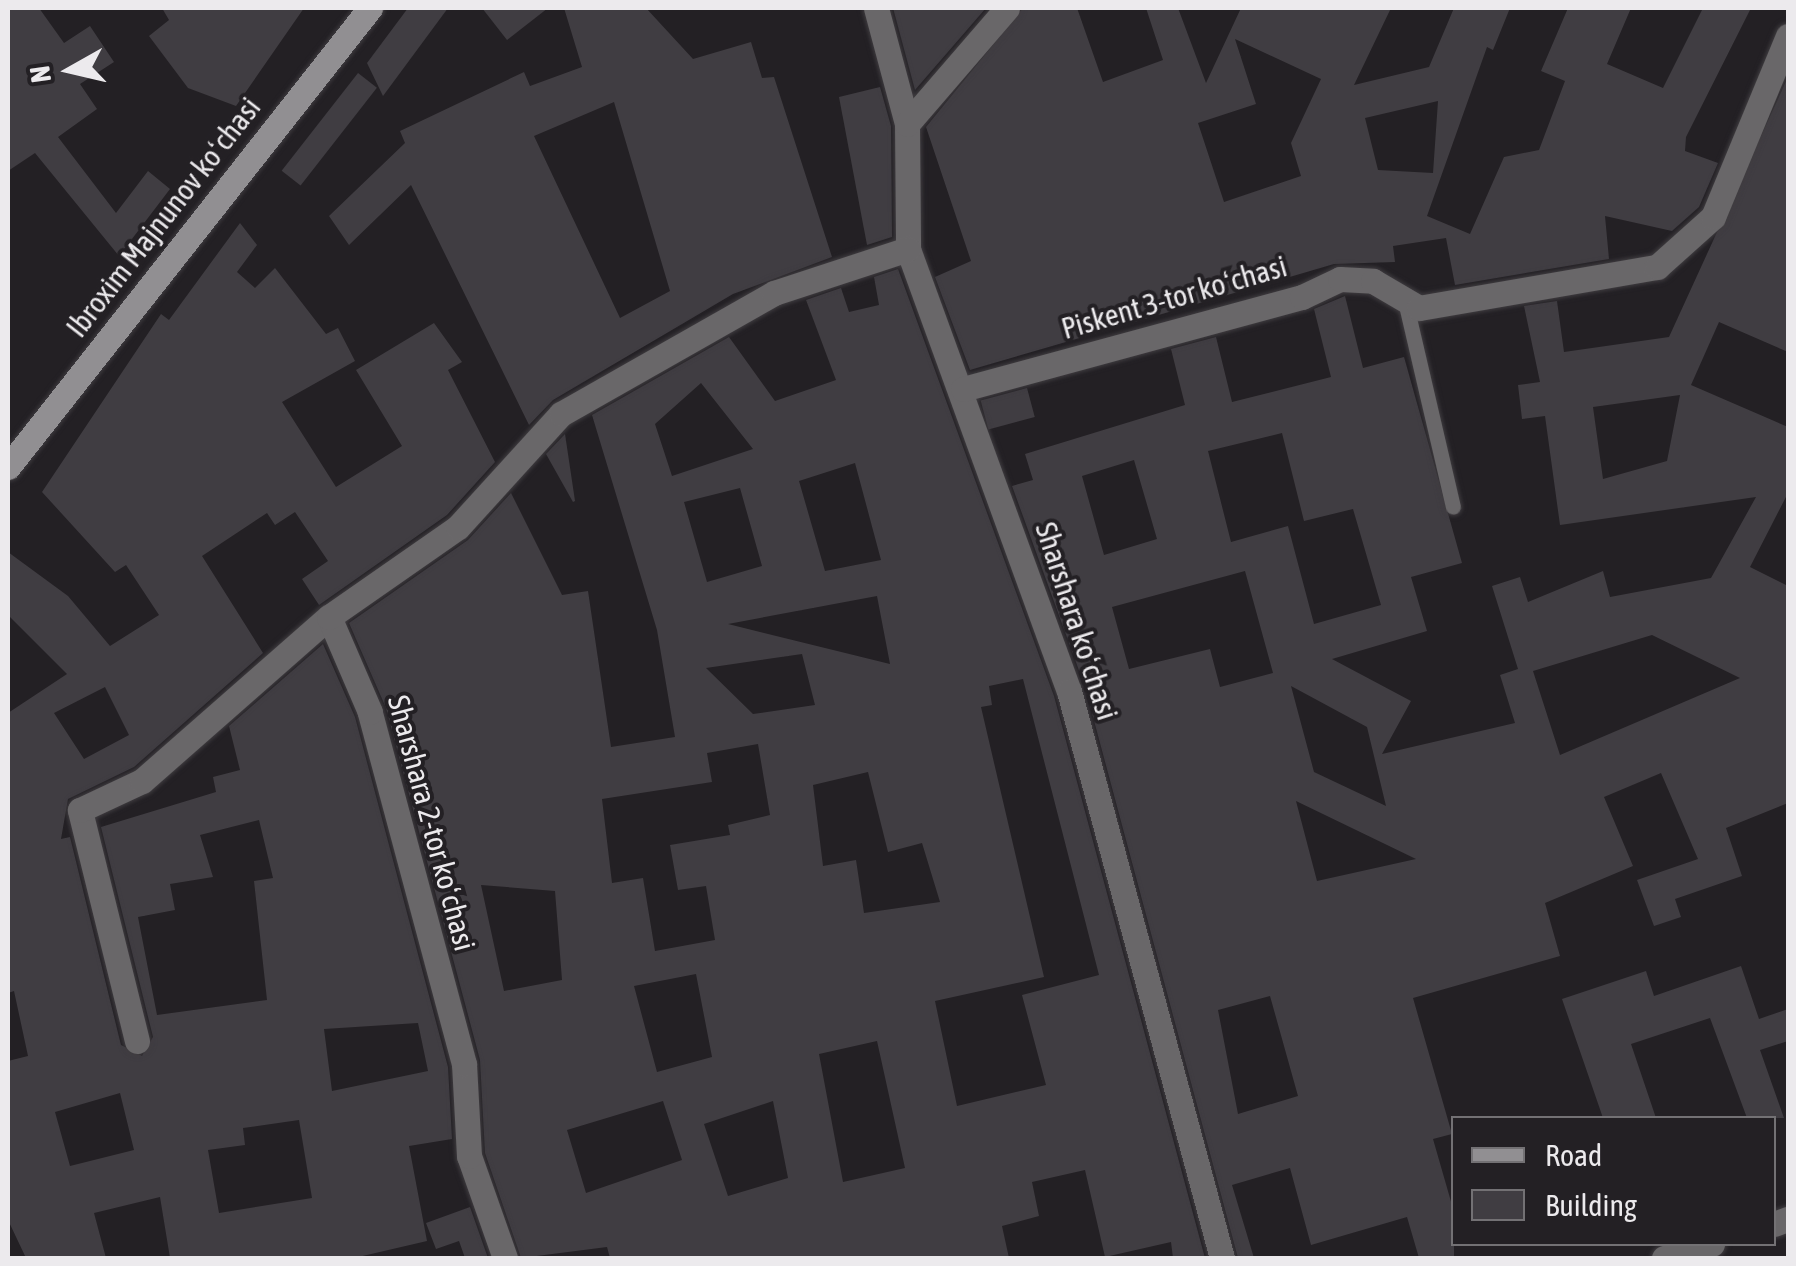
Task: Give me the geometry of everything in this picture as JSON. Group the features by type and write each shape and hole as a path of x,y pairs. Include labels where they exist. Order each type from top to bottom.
{"street":[{"name":"Ibroxim Majnunov koʻchasi","path":"8,467 370,8"},
{"name":"Sharshara koʻchasi","path":"876,8 907,124 908,249 963,388 1069,691 1222,1258"},
{"path":"907,124 1008,8"},
{"path":"1406,305 1643,270 1684,251 1713,217 1788,36"},
{"path":"137,1041 80,810 142,781 329,617 458,527 560,414 774,293 908,249"},
{"name":"Piskent 3-tor koʻchasi","path":"963,388 1302,297 1340,278 1373,280 1406,305"},
{"name":"Sharshara 2-tor koʻchasi","path":"329,617 370,712 464,1064 469,1156 506,1258"},
{"path":"1664,1258 1705,1246"}],"lane":[{"path":"1406,305 1453,507"}],"building":[{"path":"8,8 39,8 64,43 90,26 114,62 80,84 97,109 58,137 116,213 148,171 170,189 119,256 35,153 8,171"},
{"path":"162,8 304,8 236,106 188,88 149,36 169,20"},
{"path":"408,8 448,8 383,96 367,63"},
{"path":"482,8 548,8 507,40"},
{"path":"564,8 646,8 693,59 751,42 762,78 774,77 832,257 733,294 553,400 529,425 411,185 349,245 329,216 405,143 400,131 524,72 530,86 582,67","holes":["614,102 670,291 620,318 534,136"]},
{"path":"893,8 986,8 915,90"},
{"path":"1023,8 1077,8 1103,82 1163,60 1146,8 1178,8 1206,83 1241,8 1391,8 1354,85 1429,67 1454,8 1510,8 1493,50 1487,47 1427,216 1470,234 1504,157 1539,150 1565,81 1541,71 1568,8 1631,8 1607,64 1663,88 1703,8 1751,8 1686,137 1685,151 1718,163 1699,207 1672,231 1605,216 1609,259 1455,285 1446,238 1393,246 1395,262 1334,264 970,370 935,277 971,261 926,127","holes":["1235,39 1321,79 1291,143 1301,176 1224,202 1198,123 1256,104","1438,101 1433,173 1378,170 1365,118"]},
{"path":"358,73 377,88 301,185 282,171"},
{"path":"1788,77 1788,352 1719,322 1691,385 1788,427 1788,493 1750,567 1788,586 1788,803 1726,828 1742,876 1675,899 1681,917 1654,926 1637,880 1698,859 1661,773 1604,797 1633,866 1545,903 1560,956 1413,998 1451,1131 1451,1134 1433,1139 1451,1202 1454,1258 1419,1258 1407,1217 1311,1245 1290,1168 1232,1185 1254,1258 1238,1258 1085,687 1012,486 1033,480 1025,454 1185,405 1171,349 1216,337 1232,402 1331,377 1314,309 1345,296 1363,368 1404,357 1462,563 1411,577 1427,631 1332,659 1411,701 1382,754 1515,723 1500,675 1518,669 1492,586 1520,577 1528,602 1603,571 1610,597 1711,578 1756,497 1560,525 1545,416 1522,419 1518,385 1540,382 1524,306 1557,301 1564,352 1669,337","holes":["1680,395 1667,461 1603,479 1593,407","1282,433 1304,521 1353,509 1381,605 1314,624 1288,526 1231,542 1208,451","1134,460 1157,539 1104,555 1082,476","1245,571 1273,673 1220,687 1210,649 1129,669 1112,607","1652,635 1740,678 1560,755 1533,671","1291,686 1367,727 1386,806 1314,772","1296,801 1416,859 1317,881","1270,996 1298,1096 1238,1114 1218,1010"]},
{"path":"880,87 891,126 892,237 867,245 839,97"},
{"path":"240,223 257,245 237,272 255,288 275,268 326,334 338,328 355,361 282,402 336,487 402,446 356,370 434,323 462,362 448,370 495,462 447,515 319,605 302,579 328,561 295,512 275,525 267,513 202,556 263,653 134,767 68,799 61,839 70,837 121,1045 142,1056 153,1037 101,827 216,792 213,777 240,770 229,726 323,644 355,717 448,1067 452,1139 409,1146 427,1241 354,1258 170,1258 160,1197 94,1213 106,1258 26,1258 8,1220 8,1061 28,1056 14,991 8,993 8,713 67,674 8,615 8,552 68,596 110,646 159,615 126,565 115,572 42,492 161,314 169,320","holes":["105,687 129,735 84,759 54,713","259,820 273,878 254,881 267,1000 157,1015 138,917 175,910 170,884 213,877 200,835","418,1023 428,1071 332,1091 324,1029","120,1093 134,1150 70,1166 55,1112","299,1120 312,1198 219,1213 208,1150 245,1145 243,1128"]},
{"path":"898,269 1054,696 1205,1258 1173,1258 1171,1242 1105,1257 1085,1170 1032,1182 1039,1216 1002,1226 1009,1258 610,1258 607,1247 521,1258 485,1153 480,1060 386,708 349,623 468,540 511,493 562,595 588,591 611,747 675,737 657,630 592,415 729,337 775,401 836,380 806,300 841,288 849,312 879,305 874,277","holes":["701,383 753,449 672,476 655,424","855,463 881,560 825,571 799,481","740,488 762,566 707,582 684,502","877,596 890,664 728,624","802,654 815,705 753,714 706,668","1023,679 1099,975 1022,995 1046,1085 957,1106 935,1001 1044,977 981,707 992,705 989,686","758,744 770,815 728,825 730,835 670,845 678,890 706,886 715,940 655,951 643,878 612,883 602,799 712,782 707,753","868,772 888,852 922,843 940,902 864,913 856,860 823,866 813,785","481,885 555,891 562,980 504,991","696,974 712,1057 657,1072 634,986","877,1041 905,1168 843,1182 819,1054","663,1101 682,1160 586,1193 567,1130","773,1101 788,1178 728,1196 704,1124"]},
{"path":"1027,388 1035,417 988,429 981,400"},
{"path":"565,434 575,501 573,502 546,454"},
{"path":"1741,966 1759,1019 1788,1009 1788,1041 1760,1050 1784,1118 1746,1116 1710,1018 1631,1044 1655,1116 1602,1116 1562,999 1646,971 1654,996"},
{"path":"470,1207 488,1258 465,1258 459,1241 436,1249 426,1223"}]}
